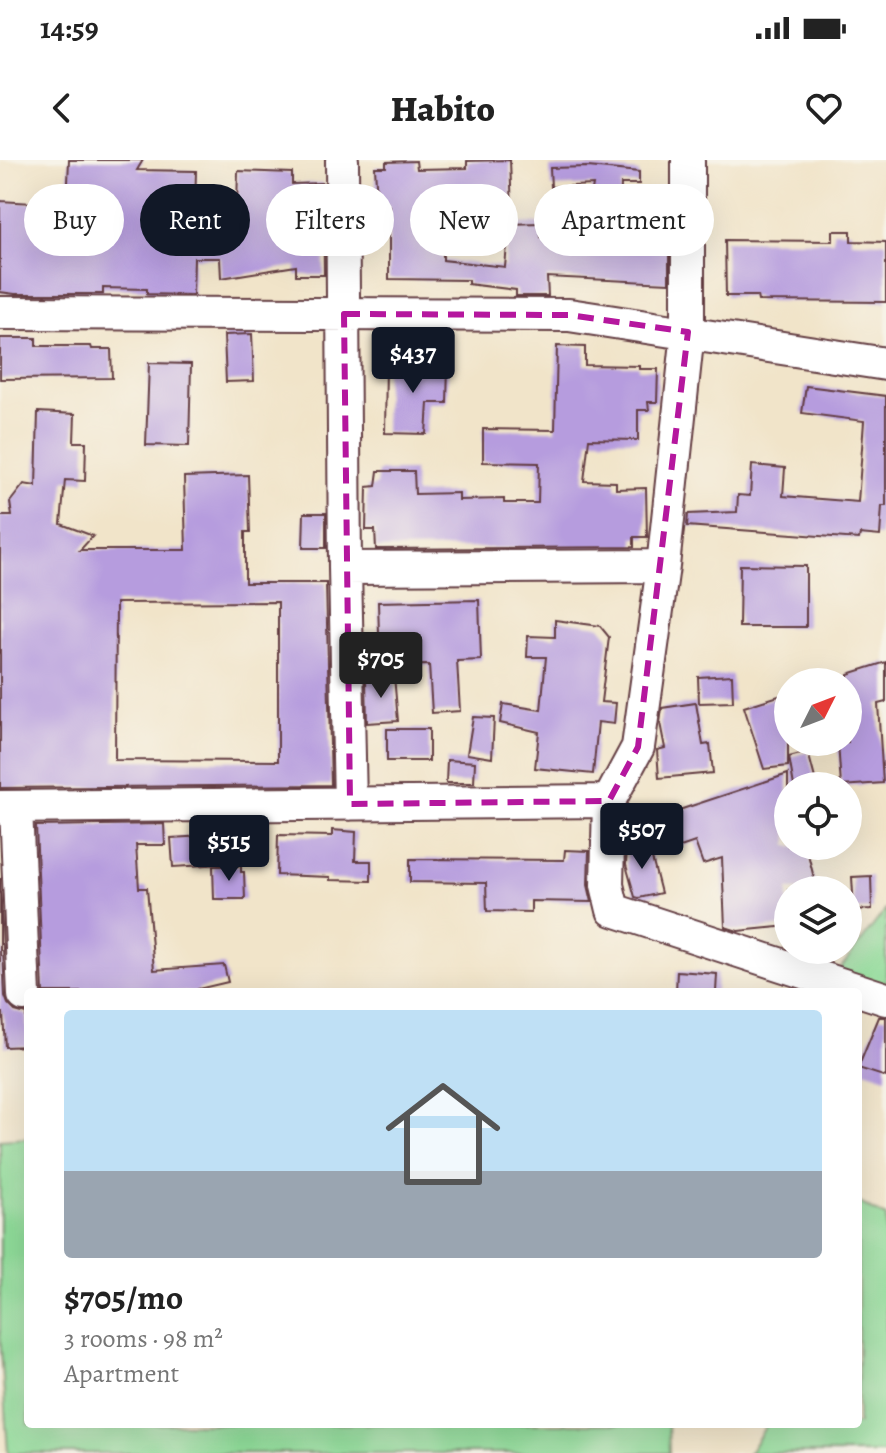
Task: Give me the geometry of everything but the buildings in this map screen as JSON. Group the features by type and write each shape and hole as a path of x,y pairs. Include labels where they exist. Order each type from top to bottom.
{"street":[{"path":"342,160 350,804"},
{"path":"688,160 688,332 663,566 638,747 609,801 607,885 613,910 852,988"},
{"path":"0,313 569,315 886,364"},
{"path":"345,568 663,566"},
{"path":"24,995 11,940 8,807 609,801"},
{"path":"862,991 886,999"}],"highlighted area":[{"path":"344,314 569,315 688,332 638,747 609,801 350,804"}],"green space":[{"path":"886,909 886,1000 862,992 862,988 849,988 830,982 844,964 862,964 862,940"},
{"path":"24,1138 24,1428 668,1428 669,1453 8,1453 0,1334 0,1140"},
{"path":"862,1204 886,1217 886,1453 749,1453 765,1428 862,1428"}]}
